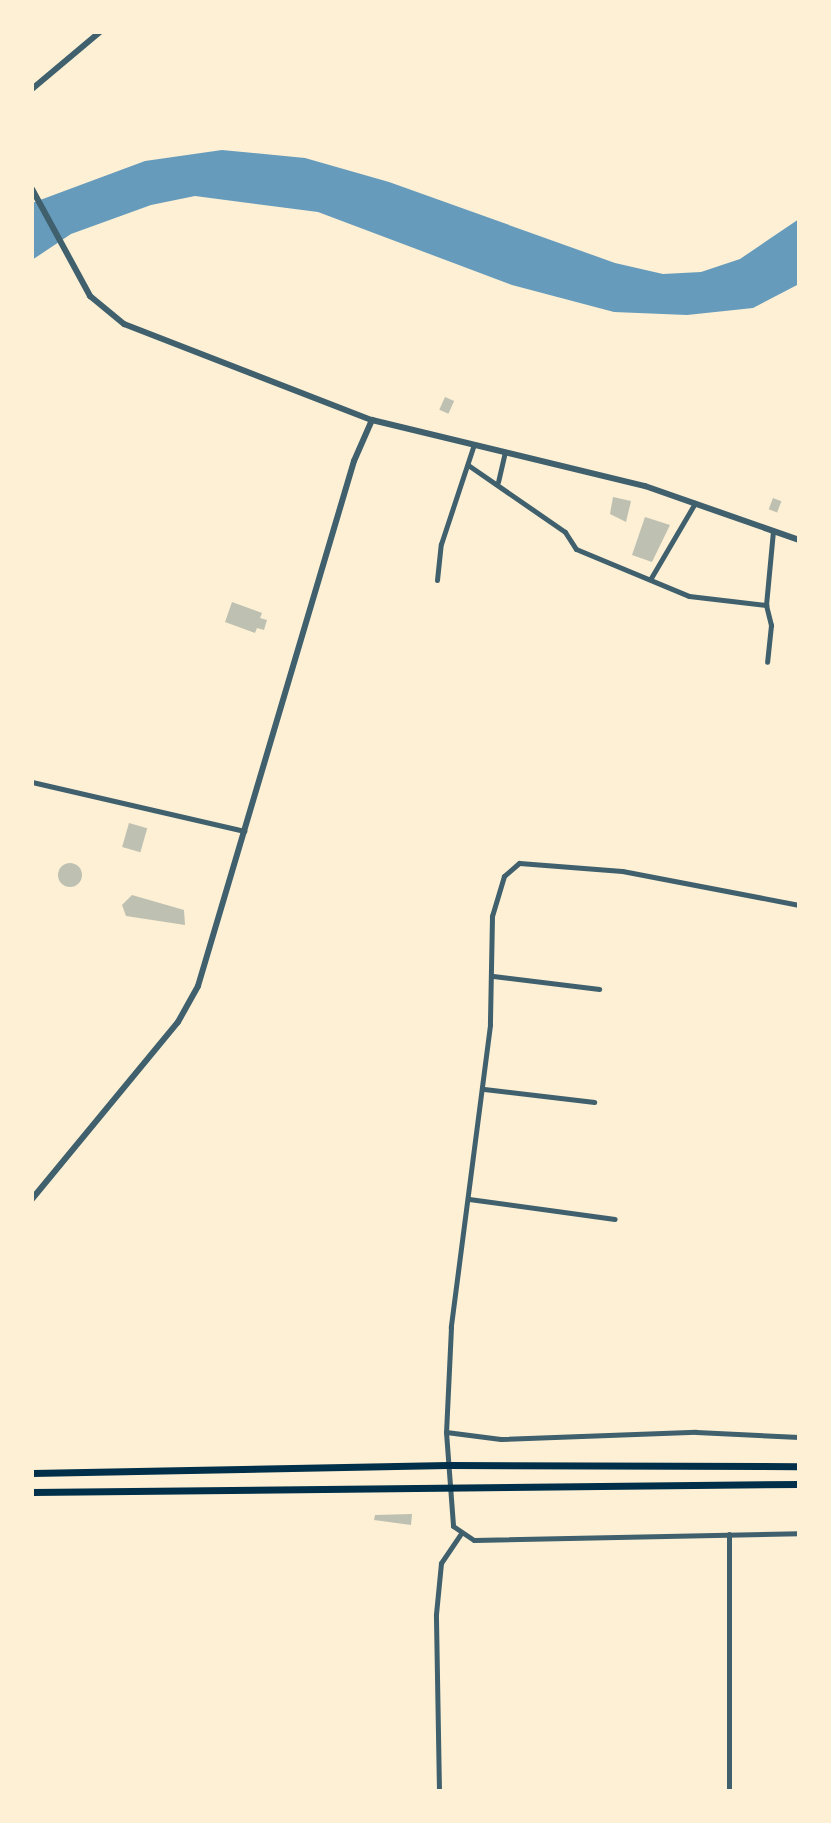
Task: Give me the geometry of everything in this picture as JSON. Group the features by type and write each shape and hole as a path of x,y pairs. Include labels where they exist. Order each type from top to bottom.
{"main road":[{"path":"32,1473 448,1465 799,1466"},
{"path":"32,1492 799,1484"}],"street":[{"path":"32,89 100,32"},
{"path":"32,189 97,305 124,324 372,420 506,451 695,502 799,540"},
{"path":"32,1199 187,1009 244,831 354,461 372,420"},
{"path":"437,580 441,544 474,443"},
{"path":"498,482 506,451"},
{"path":"468,465 498,482 565,532 576,549 689,596 766,605"},
{"path":"651,578 695,502"},
{"path":"767,662 771,625 766,605 773,531"},
{"path":"32,782 244,831"},
{"path":"799,905 622,871 519,863 495,893 493,976 484,1089 451,1327 446,1432 453,1526 460,1535 474,1540 799,1533"},
{"path":"493,976 599,989"},
{"path":"484,1089 594,1102"},
{"path":"469,1199 615,1219"},
{"path":"446,1432 501,1439 696,1432 799,1437"},
{"path":"729,1534 729,1791"},
{"path":"439,1791 436,1614 441,1563 460,1535"}],"water":[{"path":"222,150 305,158 389,182 615,263 663,274 701,272 740,259 799,219 799,284 753,308 687,315 614,312 512,285 318,212 195,196 151,205 71,234 32,260 32,203 145,161"}],"building":[{"path":"445,397 454,401 448,414 439,410"},
{"path":"613,497 631,501 626,522 610,514"},
{"path":"773,498 781,501 777,512 769,509"},
{"path":"645,517 670,525 652,562 632,555"},
{"path":"232,602 262,613 260,618 267,620 264,630 257,628 255,633 225,622"},
{"path":"129,823 147,828 140,852 122,847"},
{"path":"70,863 78,867 82,875 78,883 70,887 62,883 58,875 62,867"},
{"path":"132,895 184,910 185,925 126,916 122,905"},
{"path":"412,1514 411,1525 374,1520 375,1515"}]}
